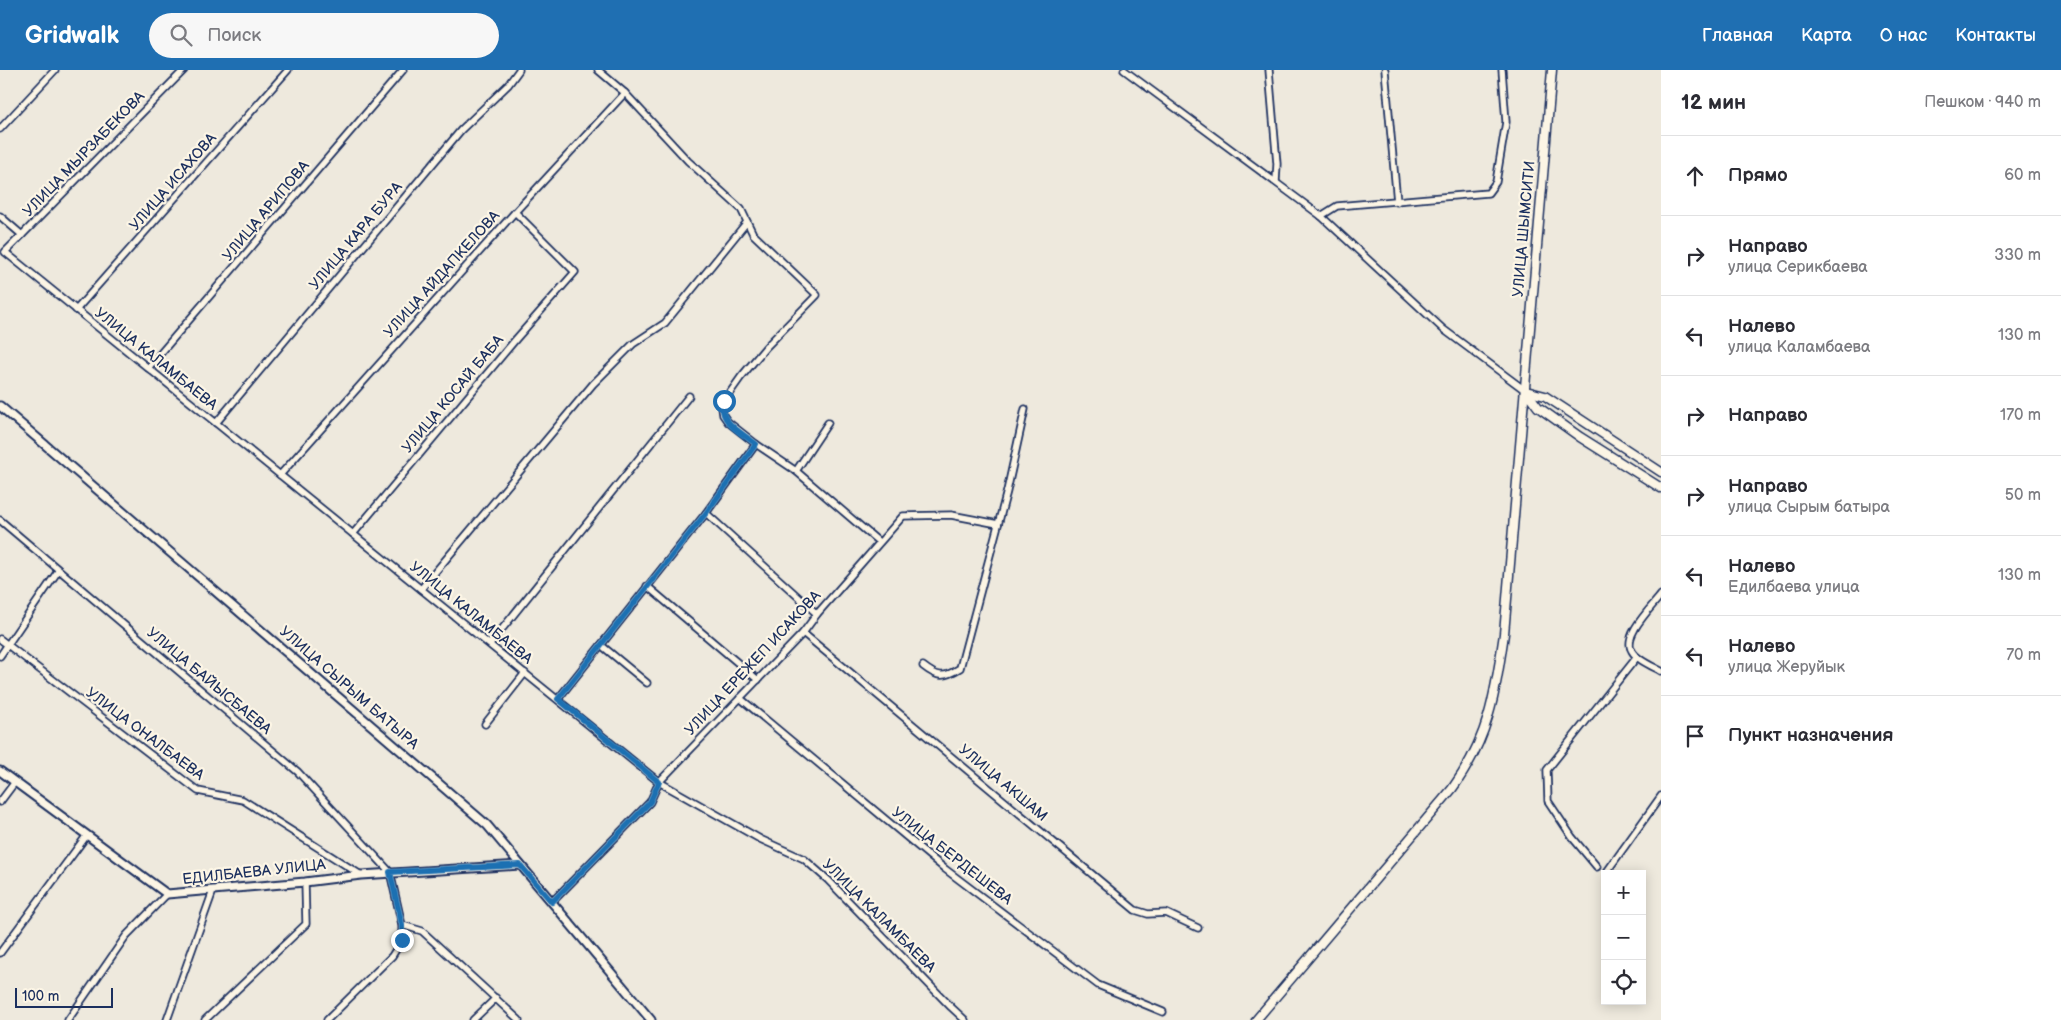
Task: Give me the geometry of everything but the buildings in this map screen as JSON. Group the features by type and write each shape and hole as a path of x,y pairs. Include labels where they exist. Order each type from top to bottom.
{"main road":[{"name":"УЛИЦА ШЫМСИТИ","path":"1256,1020 1452,789 1467,768 1481,741 1496,691 1504,634 1552,70"},
{"path":"1526,391 1545,396 1661,472"},
{"path":"1526,391 1538,407 1661,488"}],"street":[{"path":"0,129 55,70"},
{"name":"УЛИЦА МЫРЗАБЕКОВА","path":"22,235 184,70"},
{"name":"УЛИЦА ИСАХОВА","path":"76,310 288,70"},
{"name":"УЛИЦА АРИПОВА","path":"148,368 403,70"},
{"name":"УЛИЦА КАРА БУРА","path":"216,423 461,130 508,85 519,70"},
{"path":"598,70 625,93 688,161 742,209 754,234 817,294 766,347 724,401 723,415 728,422 756,444 796,471 879,542"},
{"path":"1124,70 1321,216 1443,329 1526,391"},
{"path":"1269,70 1277,164 1276,182"},
{"path":"1385,70 1397,202"},
{"path":"1321,216 1337,206 1488,193 1496,182 1506,122 1502,70"},
{"name":"УЛИЦА АЙДАПКЕЛОВА","path":"280,475 515,212 625,93"},
{"name":"УЛИЦА КОСАЙ БАБА","path":"353,534 516,339 575,272 515,212"},
{"path":"0,216 22,235"},
{"path":"421,589 593,384 634,344 665,323 747,222"},
{"name":"УЛИЦА КАЛАМБАЕВА","path":"22,235 2,255 76,310 659,782 760,839 804,860 828,880 950,1007 965,1020"},
{"path":"490,644 690,396"},
{"name":"УЛИЦА СЫРЫМ БАТЫРА","path":"0,406 487,826 651,1020"},
{"path":"923,666 934,674 948,676 960,668 998,524 1025,409"},
{"path":"796,471 828,423"},
{"path":"558,699 706,513 756,444"},
{"path":"706,513 817,614"},
{"name":"УЛИЦА ЕРЕЖЕП ИСАКОВА","path":"552,902 650,802 659,782 803,633 817,614 903,516 951,515 998,524"},
{"name":"УЛИЦА БАЙЫСБАЕВА","path":"0,520 298,772 390,872"},
{"path":"0,656 58,571"},
{"path":"647,586 758,680"},
{"path":"1661,595 1630,635 1629,644 1632,652 1637,657 1661,671"},
{"name":"УЛИЦА АКШАМ","path":"803,633 1135,910 1148,914 1166,913 1198,928"},
{"name":"УЛИЦА ОНАЛБАЕВА","path":"0,639 198,791 243,800 361,874"},
{"path":"601,645 647,683"},
{"path":"1597,867 1572,837 1548,801 1547,770 1637,657"},
{"path":"485,724 525,673"},
{"name":"УЛИЦА БЕРДЕШЕВА","path":"740,698 945,870 1098,985 1163,1012"},
{"name":"ЕДИЛБАЕВА УЛИЦА","path":"0,771 168,894 305,882 361,874 520,865"},
{"path":"0,802 15,782"},
{"path":"1608,870 1661,796"},
{"path":"0,952 87,835"},
{"path":"328,1020 392,956 402,940 402,925 390,872"},
{"path":"205,1020 306,924 305,882"},
{"path":"167,1020 213,891"},
{"path":"68,1020 126,936 168,894"},
{"path":"402,925 422,931 519,1020"},
{"path":"473,1020 496,998"}],"route":[{"path":"402,940 402,925 390,872 520,865 552,902 650,802 659,782 558,699 706,513 756,444 728,422 723,415 724,401"}]}
